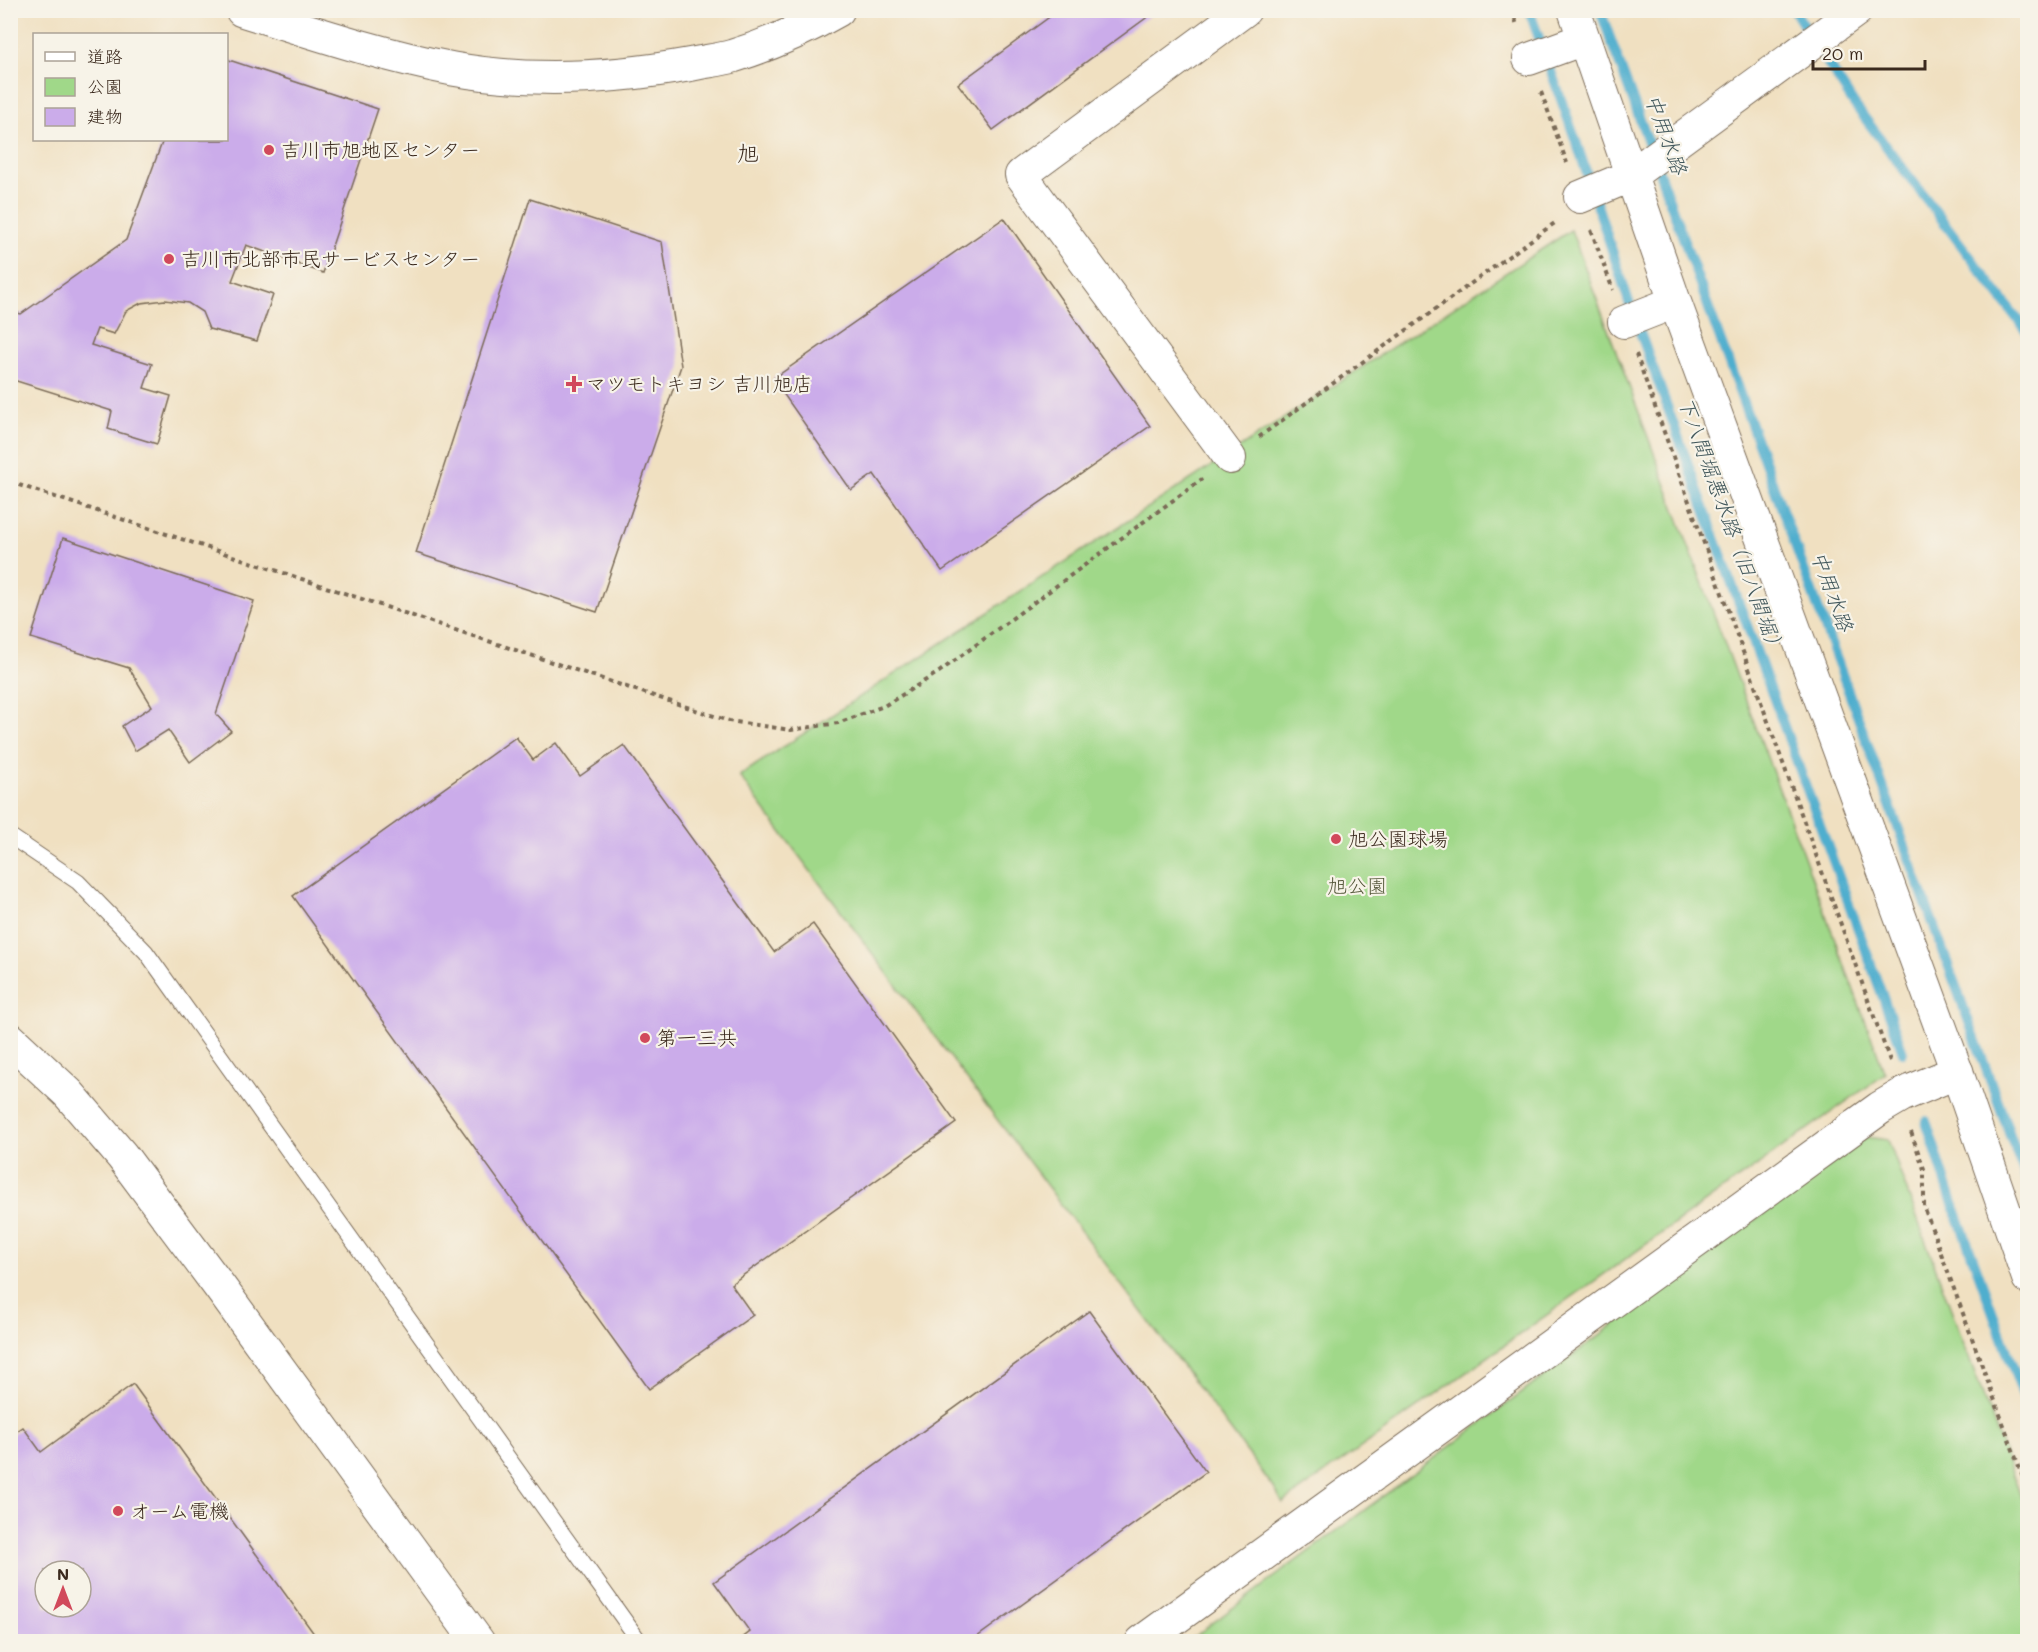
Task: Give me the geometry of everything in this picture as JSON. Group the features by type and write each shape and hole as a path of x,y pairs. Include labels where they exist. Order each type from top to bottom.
{"street":[{"path":"242,10 384,54 455,69 523,77 599,76 654,71 733,56 808,27 838,10"},
{"path":"1230,458 1021,175 1245,10"},
{"path":"1581,200 1630,176 1857,10"},
{"path":"1529,59 1579,25 1675,302 1957,1072 2028,1278"},
{"path":"1624,322 1675,302"},
{"path":"10,1039 68,1093 122,1156 478,1641"},
{"path":"1142,1641 1880,1108 1902,1095 1957,1072"}],"lane":[{"path":"10,836 78,882 146,952 640,1641"}],"path":[{"path":"1512,10 1902,1095 1908,1123 1924,1169 1924,1207 2028,1491"},
{"path":"10,482 729,721 791,730 838,723 884,706 939,672 1581,200"}],"green space":[{"name":"旭公園球場","path":"1571,230 1885,1074 1283,1503 739,776"},
{"path":"1866,1137 1888,1140 2027,1513 2027,1641 1187,1642"}],"building":[{"path":"1059,10 1157,10 993,130 958,84"},
{"name":"吉川市北部市民サービスセンター","path":"228,60 378,109 323,273 246,245 232,281 273,295 257,341 209,329 202,312 188,303 165,300 141,303 126,311 114,334 97,329 91,345 152,364 144,388 171,396 157,444 108,429 112,411 10,379 10,311 21,314 126,240 163,141 228,141"},
{"path":"530,199 662,242 681,366 597,612 416,553"},
{"path":"1004,218 1150,426 942,571 874,474 851,490 773,379"},
{"path":"63,538 254,601 216,714 231,731 190,762 168,730 135,751 122,726 152,706 129,668 31,638"},
{"name":"第一三共","path":"516,737 533,760 556,743 580,776 624,745 774,952 813,924 956,1123 731,1284 753,1315 649,1389 293,896"},
{"path":"1089,1311 1206,1472 970,1642 737,1642 750,1632 714,1582"},
{"name":"オーム電機","path":"133,1384 320,1642 10,1642 10,1436 23,1427 41,1452"}],"waterway":[{"name":"下八間堀悪水路（旧八間堀）","path":"1529,10 1577,144 1630,305 1903,1052"},
{"name":"中用水路","path":"1600,10 2028,1184"},
{"path":"1794,10 1854,104 2028,333"},
{"name":"下八間堀悪水路（旧八間堀）","path":"1926,1121 1950,1195 2028,1409"}],"place":[{"name":"吉川市旭地区センター","path":"269,150"},
{"name":"吉川市北部市民サービスセンター","path":"169,259"},
{"name":"マツモトキヨシ 吉川旭店","path":"574,384"},
{"name":"旭公園球場","path":"1336,839"},
{"name":"第一三共","path":"645,1038"},
{"name":"オーム電機","path":"118,1511"}],"district":[{"name":"旭","path":"748,153"}],"park label":[{"name":"旭公園","path":"1357,886"}]}
